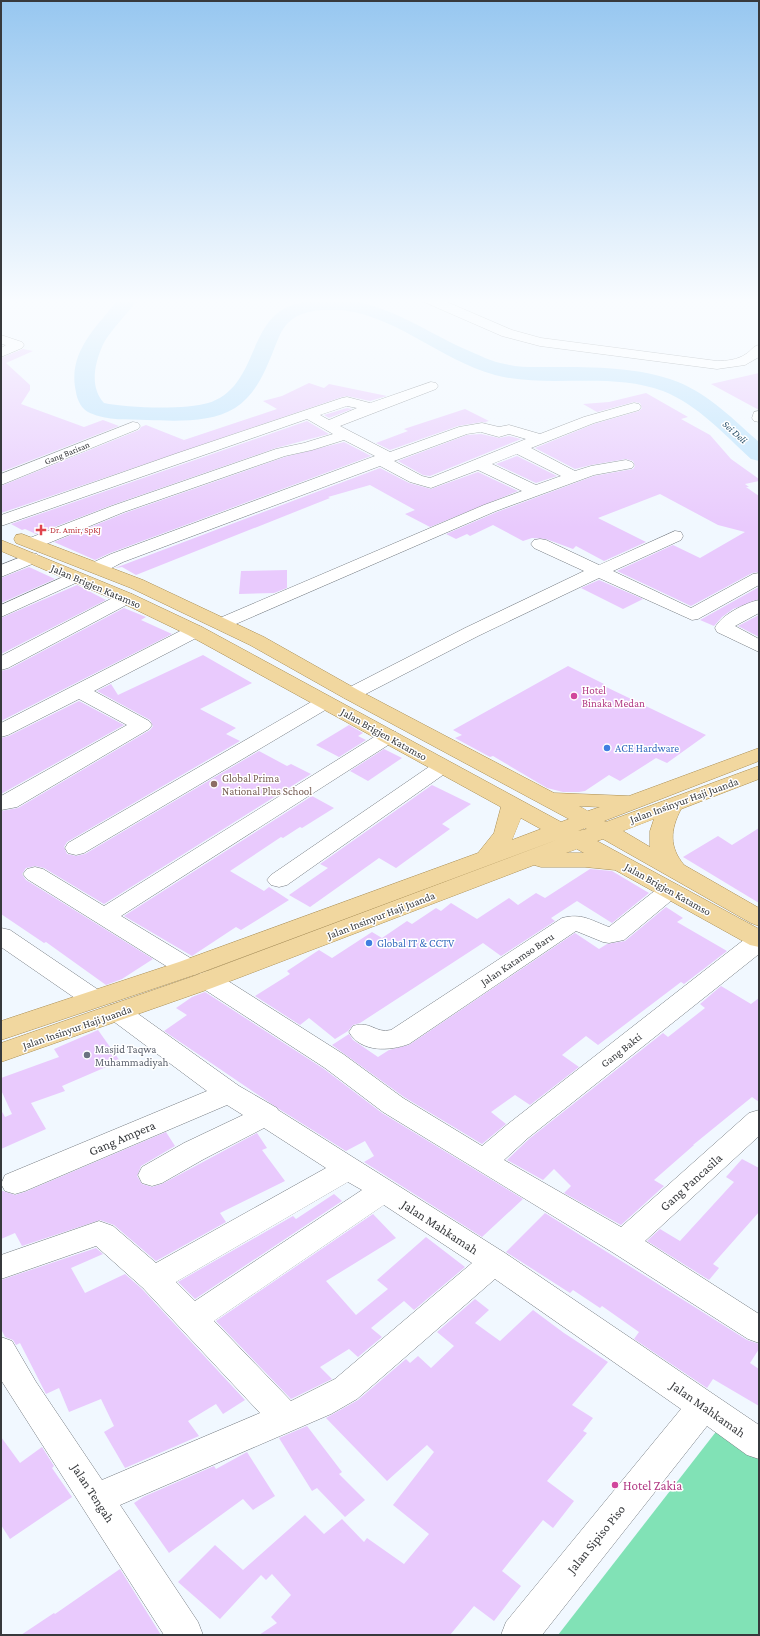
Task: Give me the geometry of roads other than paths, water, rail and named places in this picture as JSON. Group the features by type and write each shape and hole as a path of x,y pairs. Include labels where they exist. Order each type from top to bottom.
{"main road":[{"name":"Jalan Brigjen Katamso","path":"1,530 74,578 126,598 195,631 512,804 582,830 673,881 759,940"},
{"name":"Jalan Brigjen Katamso","path":"1,545 32,550 98,568 222,624 550,799 582,830 629,868 673,881 759,918"},
{"name":"Jalan Insinyur Haji Juanda","path":"1,1031 94,999 198,974 518,863 582,830 632,801 759,754"},
{"name":"Jalan Insinyur Haji Juanda","path":"1,1053 118,1012 198,974 486,858 672,805 759,772"},
{"path":"550,799 632,801"},
{"path":"486,858 499,845 507,832 511,818 512,804"},
{"path":"672,805 662,827 660,842 673,881"},
{"path":"518,863 548,860 585,860 629,868"}],"street":[{"path":"329,425 431,386"},
{"path":"1,521 183,456 347,401 371,408"},
{"path":"308,415 329,425 416,479 431,483 589,420 634,406"},
{"name":"Gang Barisan","path":"1,480 133,426"},
{"path":"98,568 118,558 239,512 474,427 491,428 499,432 513,429 541,439"},
{"path":"1,572 32,550 118,509 281,452 306,447 345,435"},
{"path":"162,446 183,456"},
{"path":"518,448 574,476"},
{"path":"479,464 535,491"},
{"path":"222,624 463,519 574,476 591,471 626,466"},
{"path":"351,694 396,670 600,571 676,536"},
{"path":"540,544 692,615 759,578"},
{"path":"1,612 74,578"},
{"path":"1,664 126,598"},
{"path":"759,605 726,624 724,628 759,646"},
{"path":"1,731 195,631"},
{"path":"1,803 9,802 142,725 79,691"},
{"path":"76,848 325,702"},
{"path":"103,916 389,736"},
{"path":"279,880 443,766"},
{"path":"35,874 198,974 334,1061 393,1105 484,1161 623,1243 759,1330"},
{"name":"Jalan Katamso Baru","path":"362,1032 376,1040 392,1041 400,1037 570,924 578,923 610,936 616,934 673,881"},
{"path":"1,936 94,999"},
{"name":"Gang Bakti","path":"484,1161 518,1131 759,940"},
{"name":"Jalan Mahkamah","path":"118,1012 229,1093 267,1115 494,1262 759,1444"},
{"name":"Gang Ampera","path":"15,1183 229,1093"},
{"path":"152,1175 194,1151 267,1115"},
{"name":"Gang Pancasila","path":"623,1243 759,1120"},
{"path":"154,1279 349,1168"},
{"path":"192,1320 384,1190"},
{"path":"1,1267 99,1233 103,1234 154,1279 286,1418"},
{"path":"96,1499 319,1404 346,1389 494,1262"},
{"name":"Jalan Tengah","path":"4,1363 96,1499 185,1635"},
{"name":"Jalan Sipiso Piso","path":"519,1635 703,1406"}],"waterway":[{"name":"Sei Deli","path":"84,375 88,399 96,408 109,411 168,414 198,412 224,405 236,397 252,375"},
{"name":"Sei Deli","path":"615,375 657,382 684,393 707,408 759,454"}],"place":[{"name":"Dr. Amir, SpKJ","path":"41,530"},
{"name":"Hotel Binaka Medan","path":"574,696"},
{"name":"ACE Hardware","path":"607,748"},
{"name":"Global Prima National Plus School","path":"214,784"},
{"name":"Global IT & CCTV","path":"369,943"},
{"name":"Masjid Taqwa Muhammadiyah","path":"87,1055"},
{"name":"Hotel Zakia","path":"615,1485"}]}
